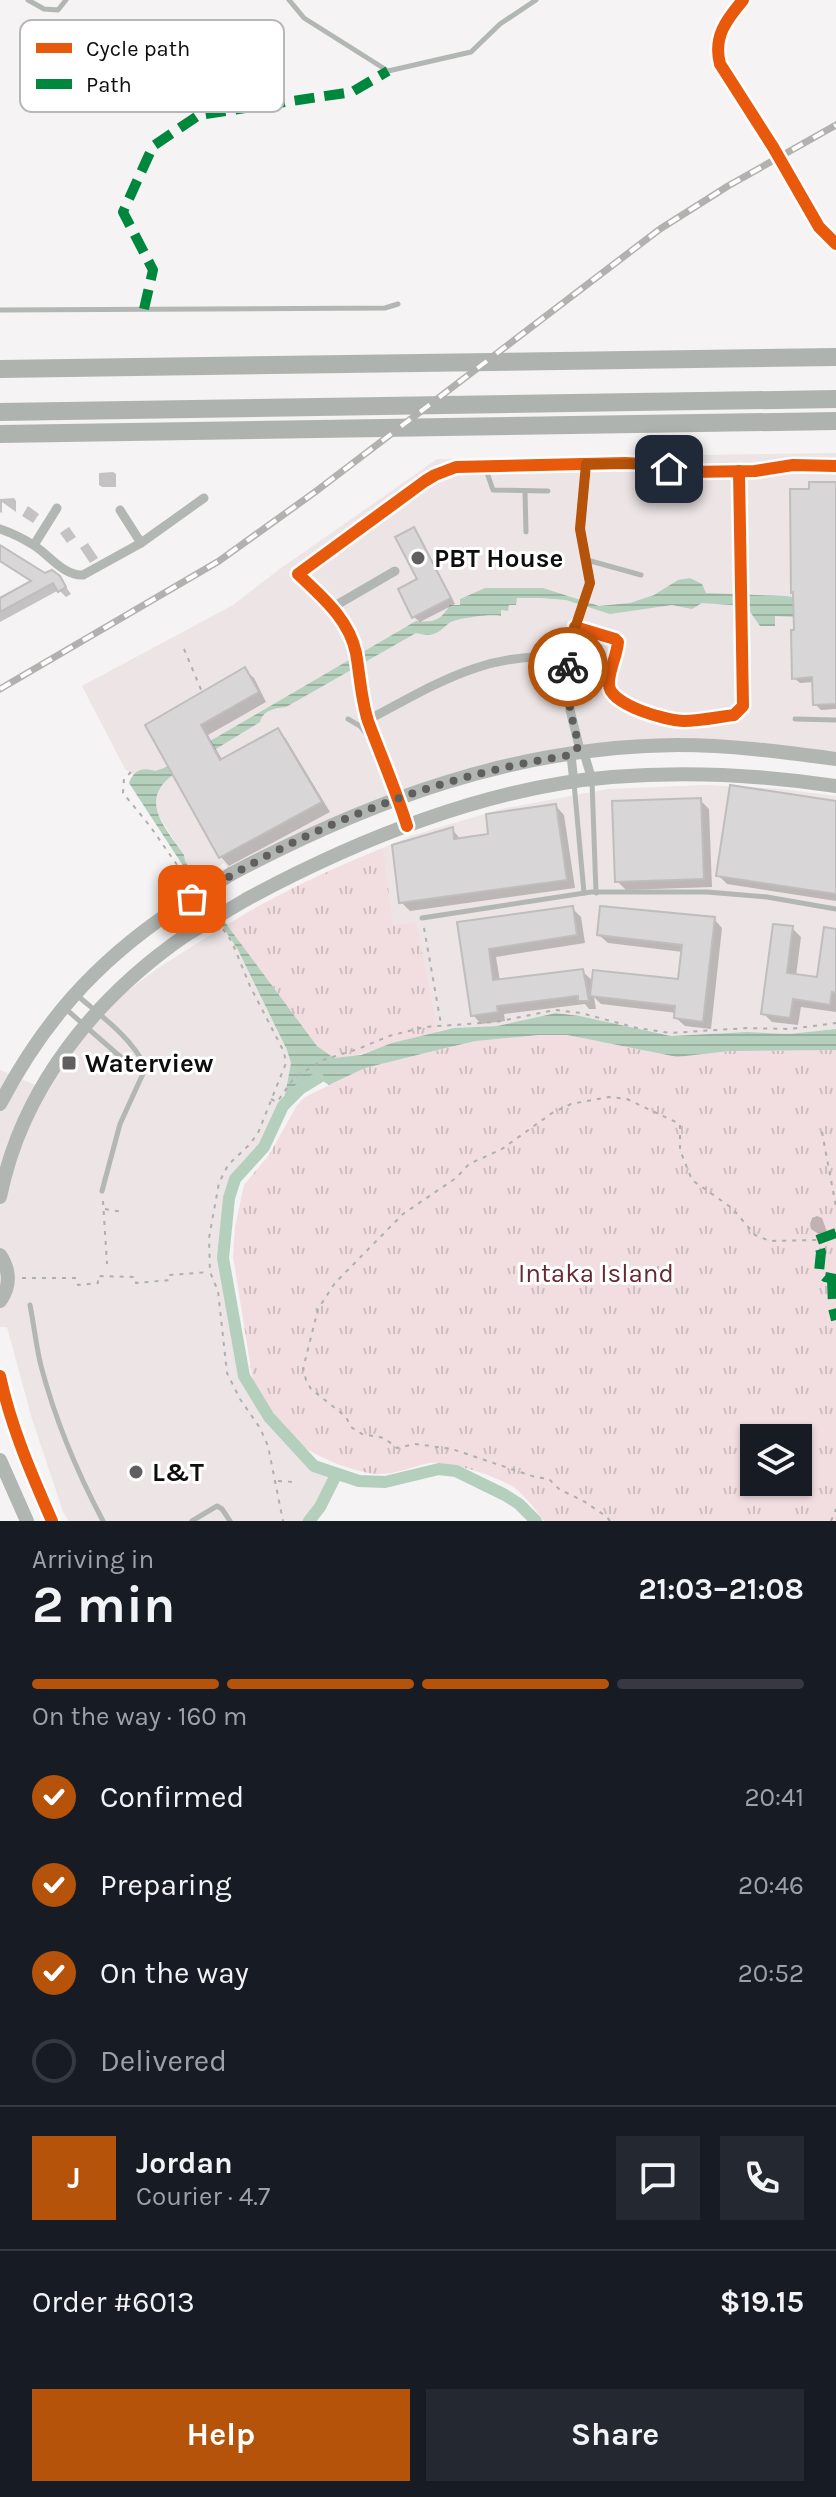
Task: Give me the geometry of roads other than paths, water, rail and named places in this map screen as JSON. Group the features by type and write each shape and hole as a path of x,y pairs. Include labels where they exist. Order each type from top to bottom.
{"highway":[{"path":"0,369 836,357"},
{"path":"0,412 836,399"},
{"path":"0,434 836,421"},
{"path":"437,427 836,431"}],"main road":[{"path":"0,1104 16,1074 63,1006 134,936 231,874 339,820 398,797 491,769 578,751 677,745 749,747 836,759"},
{"path":"0,1197 5,1174 41,1087 60,1056 96,1012 151,959 186,935 303,869 407,826 498,797 592,780 707,774 781,778 836,786"},
{"path":"0,1255 8,1276 7,1288 0,1301"},
{"path":"0,1376 21,1449 52,1521"},
{"path":"0,1460 27,1521"}],"street":[{"path":"743,0 720,33 717,53 720,64 819,227 836,244"},
{"path":"586,464 580,529 590,583 568,659 570,710 578,751 592,780"},
{"path":"407,826 368,720 349,634 333,607 298,574 435,475 456,467 645,464 687,472 765,470 793,465 836,466"},
{"path":"575,627 618,642 609,684 612,696 617,700 669,720 734,715 741,710 739,471"},
{"path":"0,529 34,545 67,572 75,576 89,574 141,543 204,498"},
{"path":"34,545 57,508"},
{"path":"120,510 141,543"},
{"path":"333,607 395,571"},
{"path":"368,720 466,670 529,656 568,659"},
{"path":"574,783 578,751"}],"lane":[{"path":"28,0 44,9 58,10 66,0"},
{"path":"289,0 304,18 388,71 471,52 500,24 536,0"},
{"path":"0,310 385,308 398,304"},
{"path":"485,466 493,490 548,491"},
{"path":"525,491 526,532"},
{"path":"586,560 641,575"},
{"path":"348,719 360,726 381,751"},
{"path":"795,719 836,720"},
{"path":"592,780 596,893"},
{"path":"574,783 584,893"},
{"path":"422,918 584,893 707,892 767,897 836,909"},
{"path":"75,993 130,1042 146,1067"},
{"path":"63,1006 128,1063 146,1067"},
{"path":"102,1191 120,1124 146,1067"},
{"path":"30,1305 41,1366 61,1426 103,1521"},
{"path":"192,1521 217,1506 230,1521"}],"waterway":[{"path":"318,1078 300,1089 283,1106 264,1147 235,1179 229,1198 223,1258 244,1376 269,1417 314,1466 359,1481 385,1482 439,1469 456,1471 505,1495 536,1521"},
{"path":"309,1521 336,1475"}],"railway":[{"path":"0,689 219,561 315,492 660,229 728,186 836,125"}],"place":[{"name":"PBT House","path":"418,558"},
{"name":"Waterview","path":"69,1063"},
{"name":"L&T","path":"136,1472"}],"park label":[{"name":"Intaka Island","path":"596,1273"}]}
